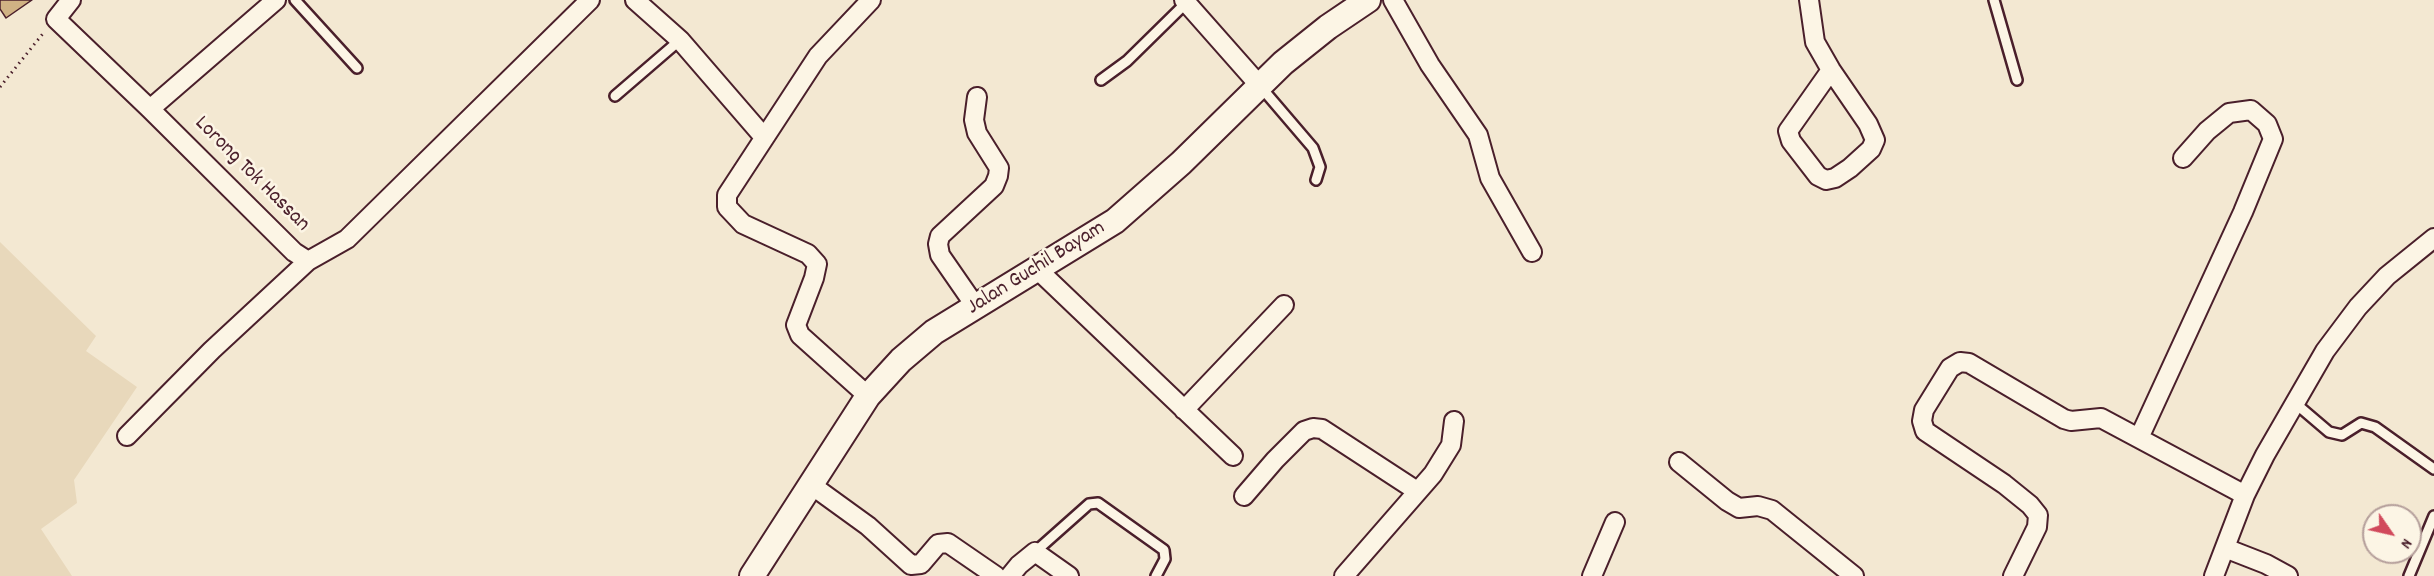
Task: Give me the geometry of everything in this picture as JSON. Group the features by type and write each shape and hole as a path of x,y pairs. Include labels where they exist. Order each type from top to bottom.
{"main road":[{"name":"Jalan Guchil Bayam","path":"752,576 868,396 909,353 934,332 1115,221 1181,163 1284,63 1328,27 1368,0"}],"street":[{"path":"56,19 71,0"},
{"path":"150,109 276,0"},
{"name":"Lorong Tok Hassan","path":"56,19 294,252 308,261 347,239 590,0"},
{"path":"635,0 680,40 764,136"},
{"path":"868,396 800,334 796,325 817,264 808,254 743,224 727,207 727,195 819,56 871,0"},
{"path":"1393,0 1430,65 1478,135 1490,178 1533,252"},
{"path":"1809,0 1815,42 1868,124 1875,140 1871,149 1850,168 1835,178 1826,180 1818,176 1791,141 1788,130 1831,70"},
{"path":"1186,1 1260,86"},
{"path":"976,307 940,255 938,244 940,237 994,186 998,176 999,168 977,133 974,120 977,97"},
{"path":"2139,438 2243,212 2273,139 2267,124 2251,110 2229,113 2207,131 2183,158"},
{"path":"2214,576 2245,495 2265,455 2325,351 2358,307 2386,276 2434,238"},
{"path":"127,436 212,350 308,261"},
{"path":"1037,269 1233,456"},
{"path":"1184,410 1284,305"},
{"path":"2013,576 2037,527 2038,515 2030,505 2004,484 1925,431 1922,421 1924,410 1950,368 1960,362 1969,363 2064,419 2071,421 2101,418 2245,495"},
{"path":"1344,576 1433,474 1451,445 1454,421"},
{"path":"1244,496 1275,459 1304,431 1313,428 1322,429 1417,491"},
{"path":"1679,462 1739,508 1758,506 1772,510 1854,576"},
{"path":"810,484 868,526 911,565 921,564 938,544 948,543 996,576"},
{"path":"1592,576 1615,522"},
{"path":"2225,548 2266,564 2288,576"},
{"path":"1010,576 1035,552 1069,576"}],"lane":[{"path":"295,0 357,68"},
{"path":"1994,0 2017,80"},
{"path":"1101,80 1126,61 1186,1"},
{"path":"615,96 680,40"},
{"path":"1260,86 1313,148 1320,167 1316,180"},
{"path":"2295,403 2330,432 2342,435 2361,423 2375,427 2434,469"},
{"path":"1035,552 1085,507 1098,503 1164,550 1166,559 1156,576"},
{"path":"2409,576 2434,516"}],"path":[{"path":"0,87 56,19"}],"shaded area":[{"path":"0,242 96,336 86,351 137,387 74,480 77,503 41,529 72,576 0,576"}],"building":[{"path":"0,0 32,0 6,18 0,9"}]}
